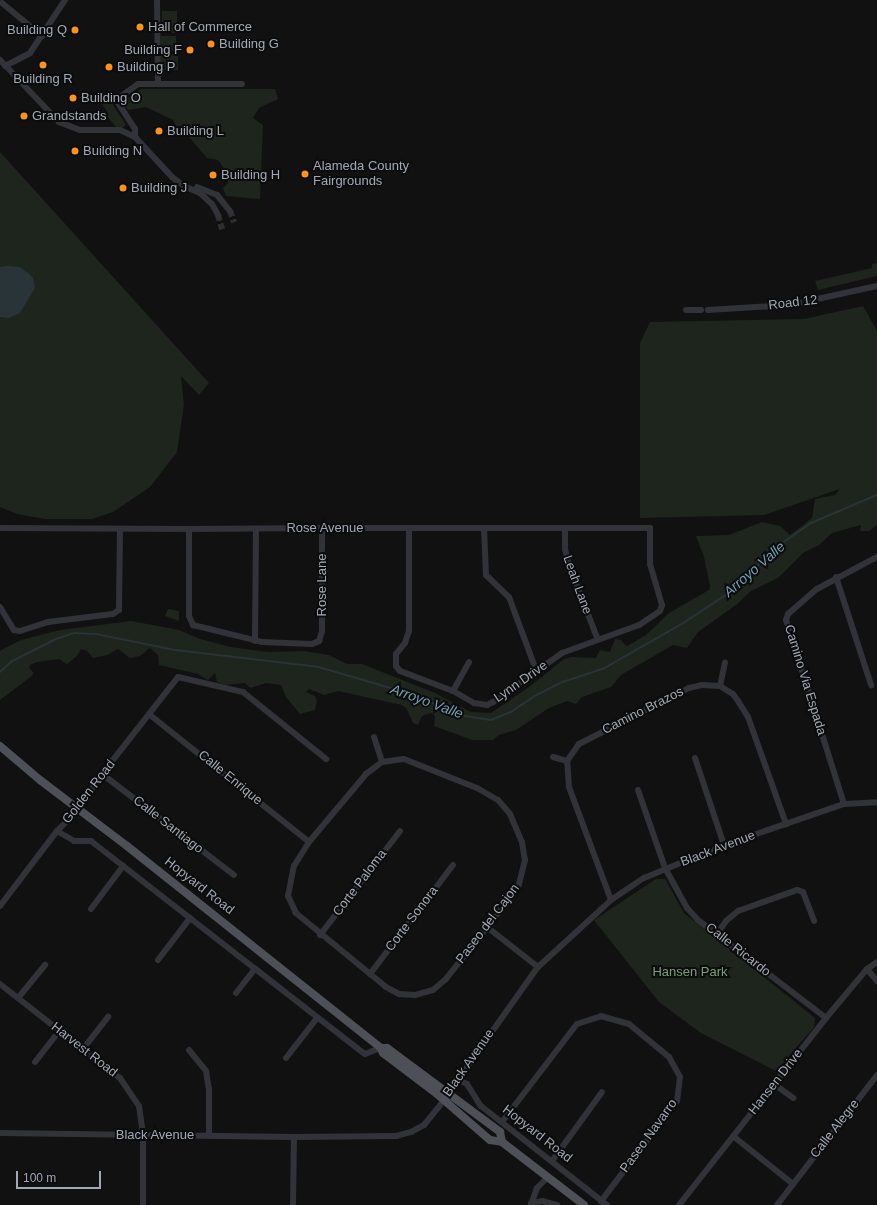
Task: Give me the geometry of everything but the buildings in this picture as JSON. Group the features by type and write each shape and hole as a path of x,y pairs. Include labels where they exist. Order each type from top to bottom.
{"main road":[{"name":"Hopyard Road","path":"0,746 78,810 127,846 381,1048 383,1053 500,1132 502,1142"},
{"path":"0,756 20,763"},
{"name":"Hopyard Road","path":"446,1096 490,1140 502,1142 584,1205"}],"street":[{"path":"5,66 30,53 65,0"},
{"path":"157,0 158,84"},
{"path":"2,2 42,36"},
{"path":"0,60 59,122 80,130 120,130 135,137 172,177 184,186 200,192 212,204 218,215"},
{"path":"135,137 135,130 116,100 138,84 242,84"},
{"path":"184,186 217,195 230,211"},
{"name":"Road 12","path":"708,310 794,304 877,286"},
{"path":"686,310 701,310"},
{"name":"Rose Lane","path":"255,641 288,644 312,644 319,642 322,631 322,528"},
{"name":"Lynn Drive","path":"409,528 408,631 405,643 396,654 396,666 400,671 453,691 474,703 487,705 536,670 570,650 639,625 660,611"},
{"path":"484,528 486,575 509,597 536,670"},
{"name":"Leah Lane","path":"565,528 565,549 569,565 598,640"},
{"name":"Rose Avenue","path":"0,529 650,528 650,564 662,605 660,611"},
{"path":"0,607 14,630 20,631 48,622 113,614 119,610 120,529"},
{"path":"189,529 190,621 199,628 255,641 256,529"},
{"path":"871,685 836,577 877,557"},
{"name":"Camino Via Espada","path":"836,577 817,589 788,614 786,620 789,638 844,804"},
{"path":"453,691 469,662"},
{"path":"725,663 720,686 733,694 748,717 786,824"},
{"name":"Golden Road","path":"0,906 58,831 78,810 102,774 178,678 243,692 326,759"},
{"name":"Camino Brazos","path":"567,761 579,744 642,711 689,688 702,685 720,686"},
{"name":"Calle Enrique","path":"150,715 309,842"},
{"path":"374,737 382,762"},
{"path":"553,757 567,761 568,787 611,900"},
{"path":"695,758 724,845"},
{"name":"Paseo del Cajon","path":"404,759 458,780 498,800 510,814 522,842 525,860 523,876 518,888 446,979 433,990 415,995 399,994 386,987 320,935 296,913 288,896 294,866 309,842 366,774 382,762 404,759"},
{"name":"Calle Santiago","path":"102,774 234,875"},
{"name":"Calle Ricardo","path":"638,790 666,868 687,908 717,934 826,1018"},
{"name":"Black Avenue","path":"0,1133 294,1137 401,1136 424,1124 446,1096 456,1079 538,967 611,900 644,878 724,845 844,804 877,802"},
{"path":"58,831 74,841 91,841 365,1054 381,1048"},
{"name":"Corte Paloma","path":"320,935 400,831"},
{"name":"Corte Sonora","path":"370,974 453,865"},
{"path":"92,909 123,866"},
{"path":"717,934 726,921 738,911 797,890 803,892 814,921"},
{"path":"158,960 190,918"},
{"path":"487,927 538,967"},
{"name":"Hansen Drive","path":"679,1205 826,1018 867,969 877,962"},
{"path":"18,998 45,966"},
{"path":"236,993 255,969"},
{"path":"867,969 877,981"},
{"name":"Harvest Road","path":"0,984 120,1078 139,1106 143,1135 143,1205"},
{"name":"Paseo Navarro","path":"502,1122 577,1024 601,1016 629,1024 669,1058 680,1077 677,1101 601,1201"},
{"path":"83,1049 108,1017"},
{"path":"286,1058 317,1018"},
{"path":"35,1062 59,1031"},
{"path":"189,1050 206,1071 209,1089 209,1135"},
{"name":"Calle Alegre","path":"777,1205 877,1075"},
{"name":"Hopyard Road","path":"456,1079 467,1084 481,1106 607,1205"},
{"path":"871,1082 877,1087"},
{"path":"774,1084 793,1098"},
{"path":"552,1161 602,1092"},
{"path":"733,1136 793,1184"},
{"path":"293,1205 294,1137"},
{"path":"531,1204 537,1188 548,1177"},
{"path":"531,1204 542,1201 557,1205"}],"green space":[{"path":"162,11 177,11 177,33 162,33"},
{"path":"161,36 176,36 176,51 161,51"},
{"path":"161,54 178,54 178,70 161,70"},
{"path":"141,89 275,89 278,99 259,108 253,118 263,125 260,199 226,196 223,188 228,183 228,174 218,160 207,158 183,130 179,132 173,120 146,107 128,110 122,102"},
{"path":"110,100 126,125 122,128 116,127 106,115 108,113 102,104"},
{"path":"0,152 209,383 199,395 181,376 184,405 177,452 150,487 113,512 92,519 45,519 17,514 0,507"},
{"path":"877,263 877,276 818,290 815,281 872,268 872,264"},
{"path":"863,306 877,331 877,525 869,531 860,531 861,525 832,533 819,545 803,553 778,578 751,591 736,605 698,632 687,648 673,645 621,675 611,687 582,697 576,704 567,701 549,708 516,730 499,735 493,740 472,740 434,726 435,716 431,713 422,716 418,725 413,723 407,709 402,705 338,691 324,695 309,689 306,692 315,696 317,700 315,710 300,714 286,697 281,685 266,683 250,688 245,683 225,685 217,682 215,673 208,680 198,674 159,665 158,655 150,648 140,656 130,658 118,649 107,655 93,658 87,651 81,649 77,656 67,664 59,659 37,662 30,665 29,668 34,673 32,676 0,700 0,651 21,640 60,630 131,621 179,630 200,639 231,647 268,652 304,651 329,655 347,664 362,664 435,693 471,712 491,713 529,687 564,659 572,657 596,658 600,650 610,652 615,639 621,640 626,646 629,645 646,635 669,613 709,590 710,586 704,557 696,536 729,535 762,522 780,526 790,535 812,518 815,499 835,495 840,489 764,515 640,518 640,343 650,322 804,319"},
{"path":"168,609 179,611 179,621 165,616"},
{"name":"Hansen Park","path":"656,879 665,879 684,913 815,1018 814,1027 776,1071 701,1033 659,1002 594,920"}],"shaded area":[{"path":"0,267 20,267 28,273 33,278 35,288 20,313 9,318 0,317"}],"waterway":[{"name":"Arroyo Valle","path":"0,672 11,662 56,639 75,633 96,634 176,650 319,667 415,695 459,715 491,720 511,712 533,697 563,682 605,668 685,622 732,591 778,546 811,523 877,495"}],"tunnel":[{"path":"230,211 234,222"},
{"path":"218,215 222,229"}],"place":[{"name":"Hall of Commerce","path":"140,27"},
{"name":"Building Q","path":"75,30"},
{"name":"Building G","path":"211,44"},
{"name":"Building F","path":"190,50"},
{"name":"Building R","path":"43,65"},
{"name":"Building P","path":"109,67"},
{"name":"Building O","path":"73,98"},
{"name":"Grandstands","path":"24,116"},
{"name":"Building L","path":"159,131"},
{"name":"Building N","path":"75,151"},
{"name":"Alameda County Fairgrounds","path":"305,174"},
{"name":"Building H","path":"213,175"},
{"name":"Building J","path":"123,188"}]}
